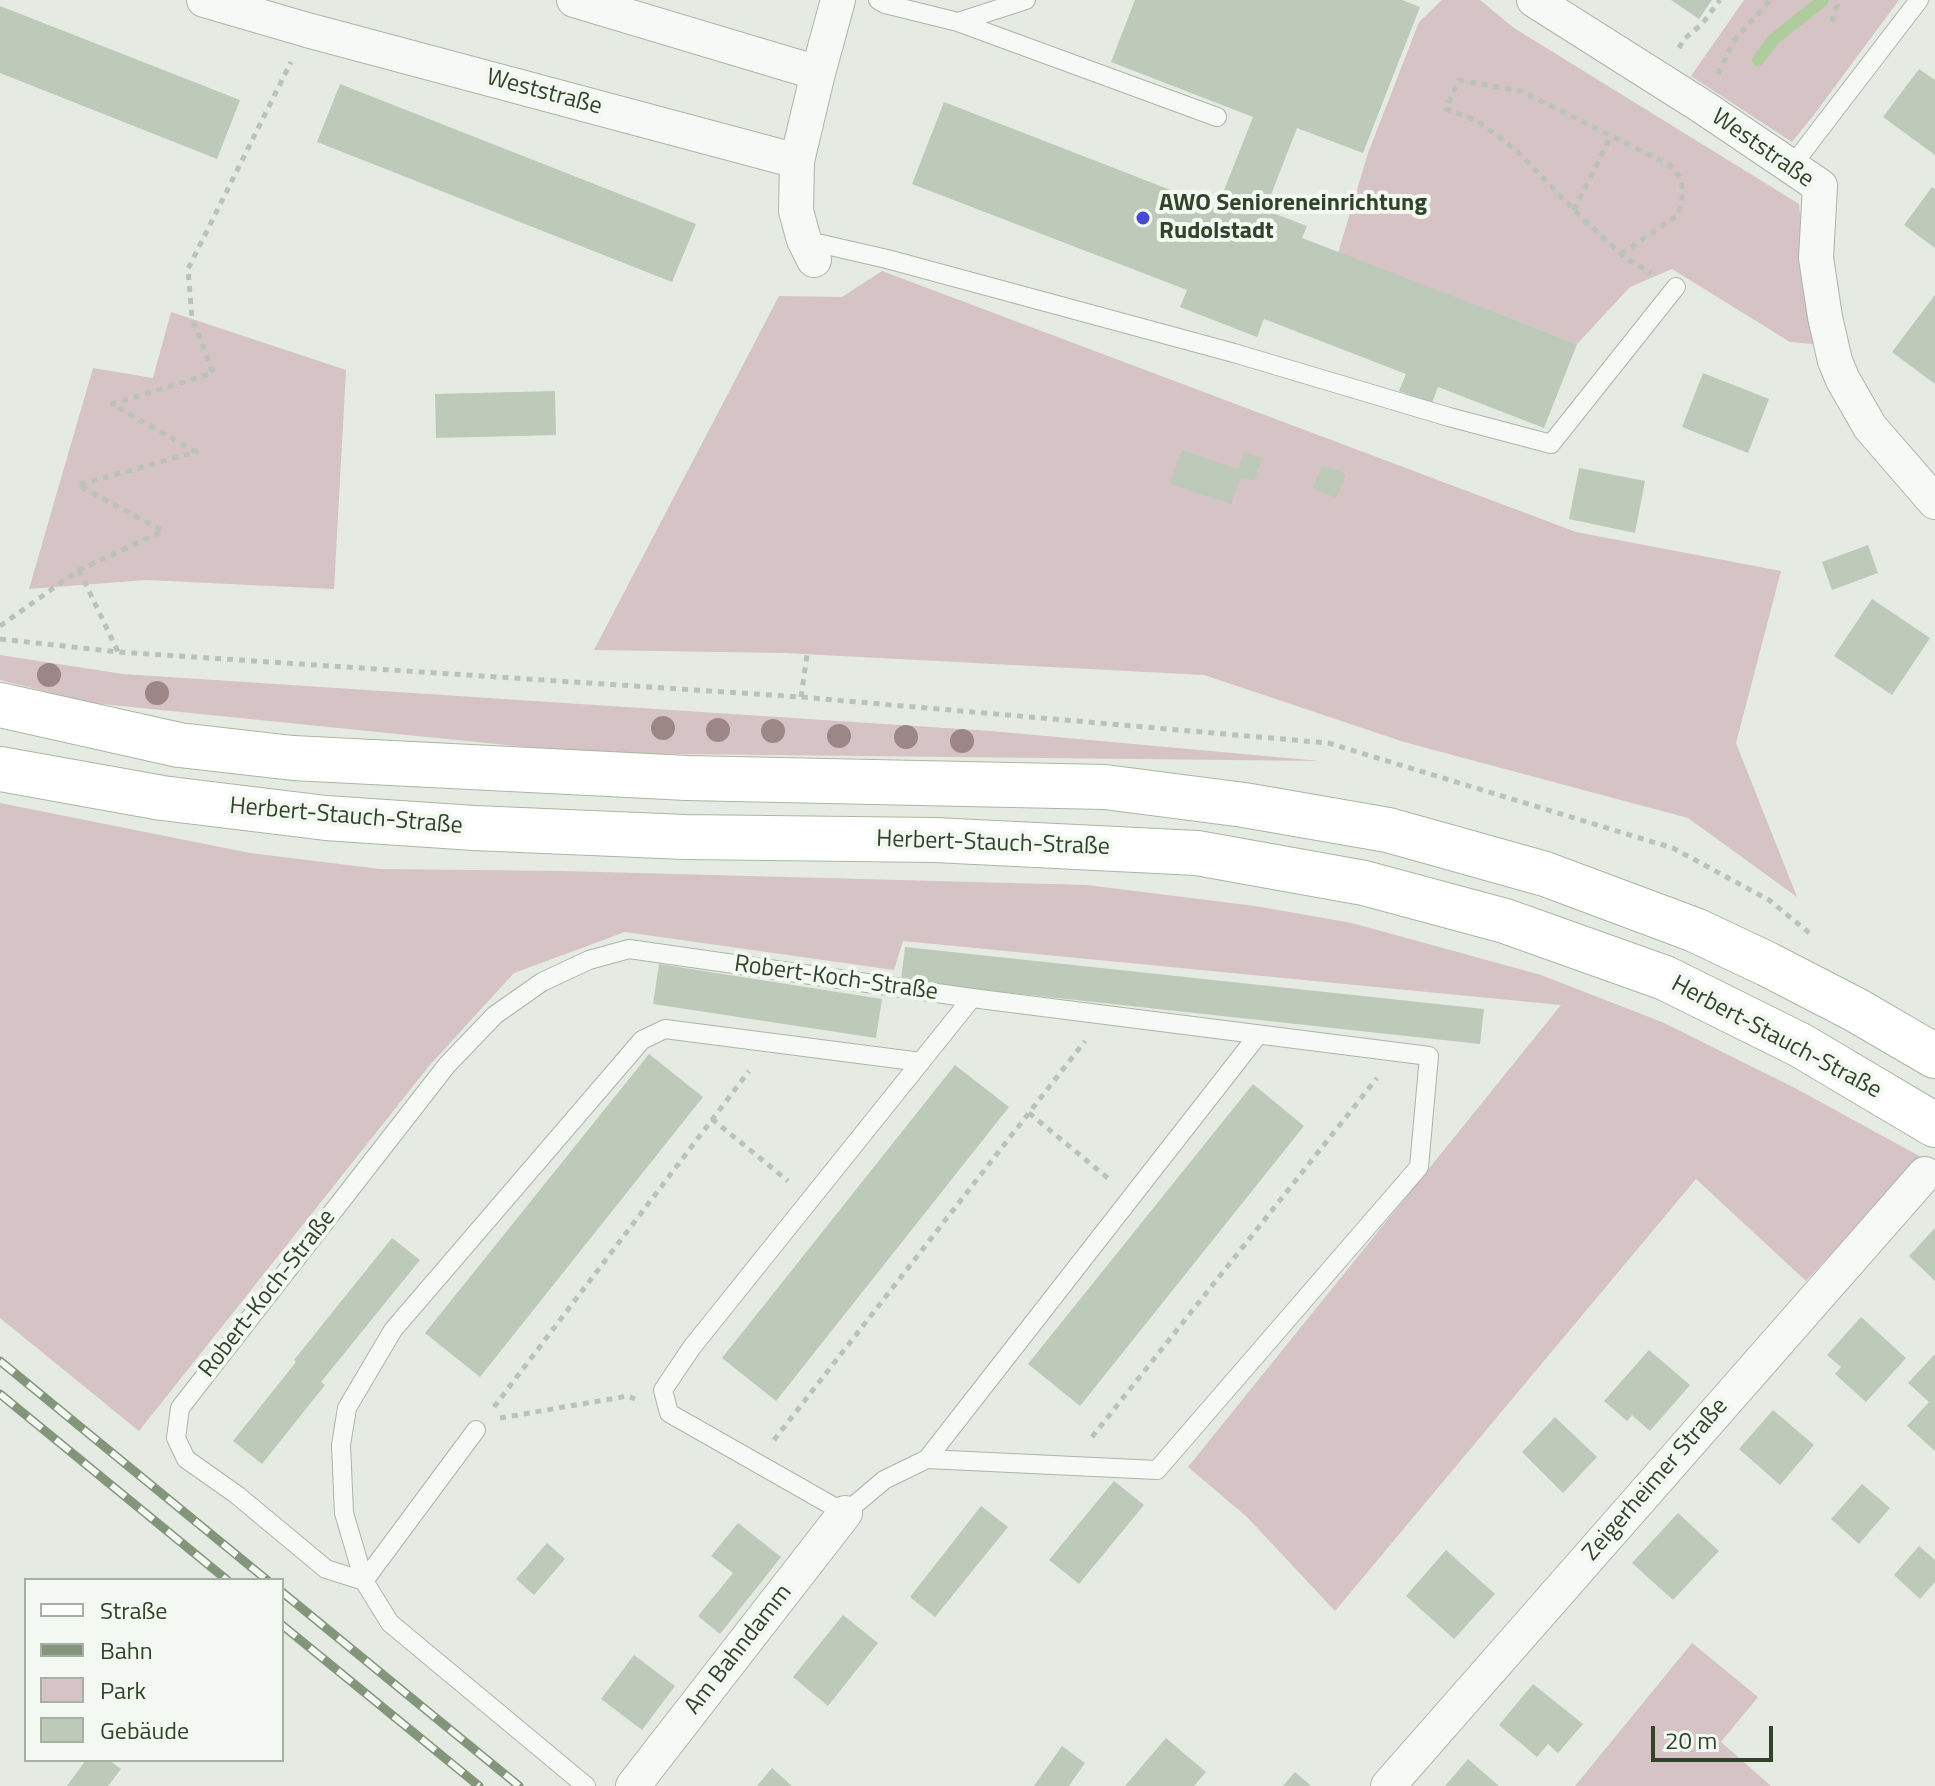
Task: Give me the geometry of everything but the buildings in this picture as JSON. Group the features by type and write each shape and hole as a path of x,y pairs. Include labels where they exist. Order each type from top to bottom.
{"main road":[{"path":"0,705 179,745 293,758 687,778 1105,787 1244,805 1388,830 1545,874 1695,930 1856,1010 1933,1054"},
{"name":"Herbert-Stauch-Straße","path":"0,769 162,798 326,818 580,833 935,840 1197,853 1364,883 1505,921 1665,978 1800,1045 1935,1125"}],"street":[{"name":"Weststraße","path":"204,0 797,161"},
{"path":"574,0 818,73"},
{"path":"809,250 796,211 797,161 838,0"},
{"name":"Weststraße","path":"1556,6 1660,80 1820,186 1816,258 1835,361 1870,427 1935,502"},
{"name":"Zeigerheimer Straße","path":"1388,1786 1925,1174"},
{"name":"Am Bahndamm","path":"633,1786 845,1513"}],"lane":[{"path":"878,0 958,22 1217,117"},
{"path":"958,22 1026,0"},
{"path":"1791,167 1919,0"},
{"path":"809,250 887,259 1219,349 1551,444 1676,287"},
{"name":"Robert-Koch-Straße","path":"364,1581 326,1569 237,1495 186,1459 176,1438 180,1408 447,1065 495,1015 542,982 589,960 629,949 972,998 1429,1056 1419,1167 1157,1470 927,1459 884,1480 845,1513"},
{"path":"845,1513 669,1413 663,1390 692,1347 972,998"},
{"path":"586,1786 390,1623 364,1581 344,1513 341,1445 347,1408 393,1330 642,1040 665,1029 921,1062"},
{"path":"927,1459 1258,1035"},
{"path":"364,1581 476,1430"}],"path":[{"path":"1660,80 1684,39 1702,24 1720,0"},
{"path":"1703,107 1733,42 1770,0"},
{"path":"1832,22 1837,5 1835,1"},
{"path":"0,626 79,570 163,531 78,485 196,452 112,404 213,373 192,318 188,269 307,30"},
{"path":"1621,254 1678,215 1683,195 1681,179 1670,165 1521,91 1459,80 1446,109 1476,120 1516,150 1621,254 1676,287"},
{"path":"1574,210 1611,136"},
{"path":"79,570 118,652"},
{"path":"801,697 807,655"},
{"path":"756,1463 1105,1015"},
{"path":"476,1430 771,1043"},
{"path":"1069,1465 1397,1052"},
{"path":"1029,1113 1131,1197"},
{"path":"712,1119 810,1199"},
{"path":"476,1430 485,1420 628,1396 669,1413"}],"green space":[{"path":"1442,0 1480,0 1514,28 1799,204 1813,344 1790,342 1672,269 1630,287 1577,344 1338,253 1368,153 1419,22"},
{"path":"1744,0 1899,0 1792,142 1691,76"},
{"path":"882,271 1576,532 1781,571 1736,743 1797,897 1688,818 1404,742 1204,675 784,653 594,650 779,296 842,297"},
{"path":"171,312 346,370 334,589 146,580 29,589 93,368 153,378"},
{"path":"0,655 123,674 991,731 1320,761 585,753 92,703 0,680"},
{"path":"0,803 250,853 380,869 1087,885 1255,906 1352,923 1541,975 1662,1022 1795,1088 1921,1157 1806,1281 1696,1179 1335,1611 1247,1517 1188,1467 1561,1005 903,941 894,970 625,932 514,973 429,1066 139,1431 0,1318"},
{"path":"1692,1643 1758,1697 1721,1742 1771,1786 1575,1786"}],"waterway":[{"path":"1758,60 1774,39 1823,0"}],"railway":[{"path":"0,1361 265,1578"},
{"path":"0,1394 225,1578"},
{"path":"284,1594 519,1786"},
{"path":"284,1627 479,1786"}],"place":[{"name":"AWO Senioreneinrichtung Rudolstadt","path":"1143,218"}]}
